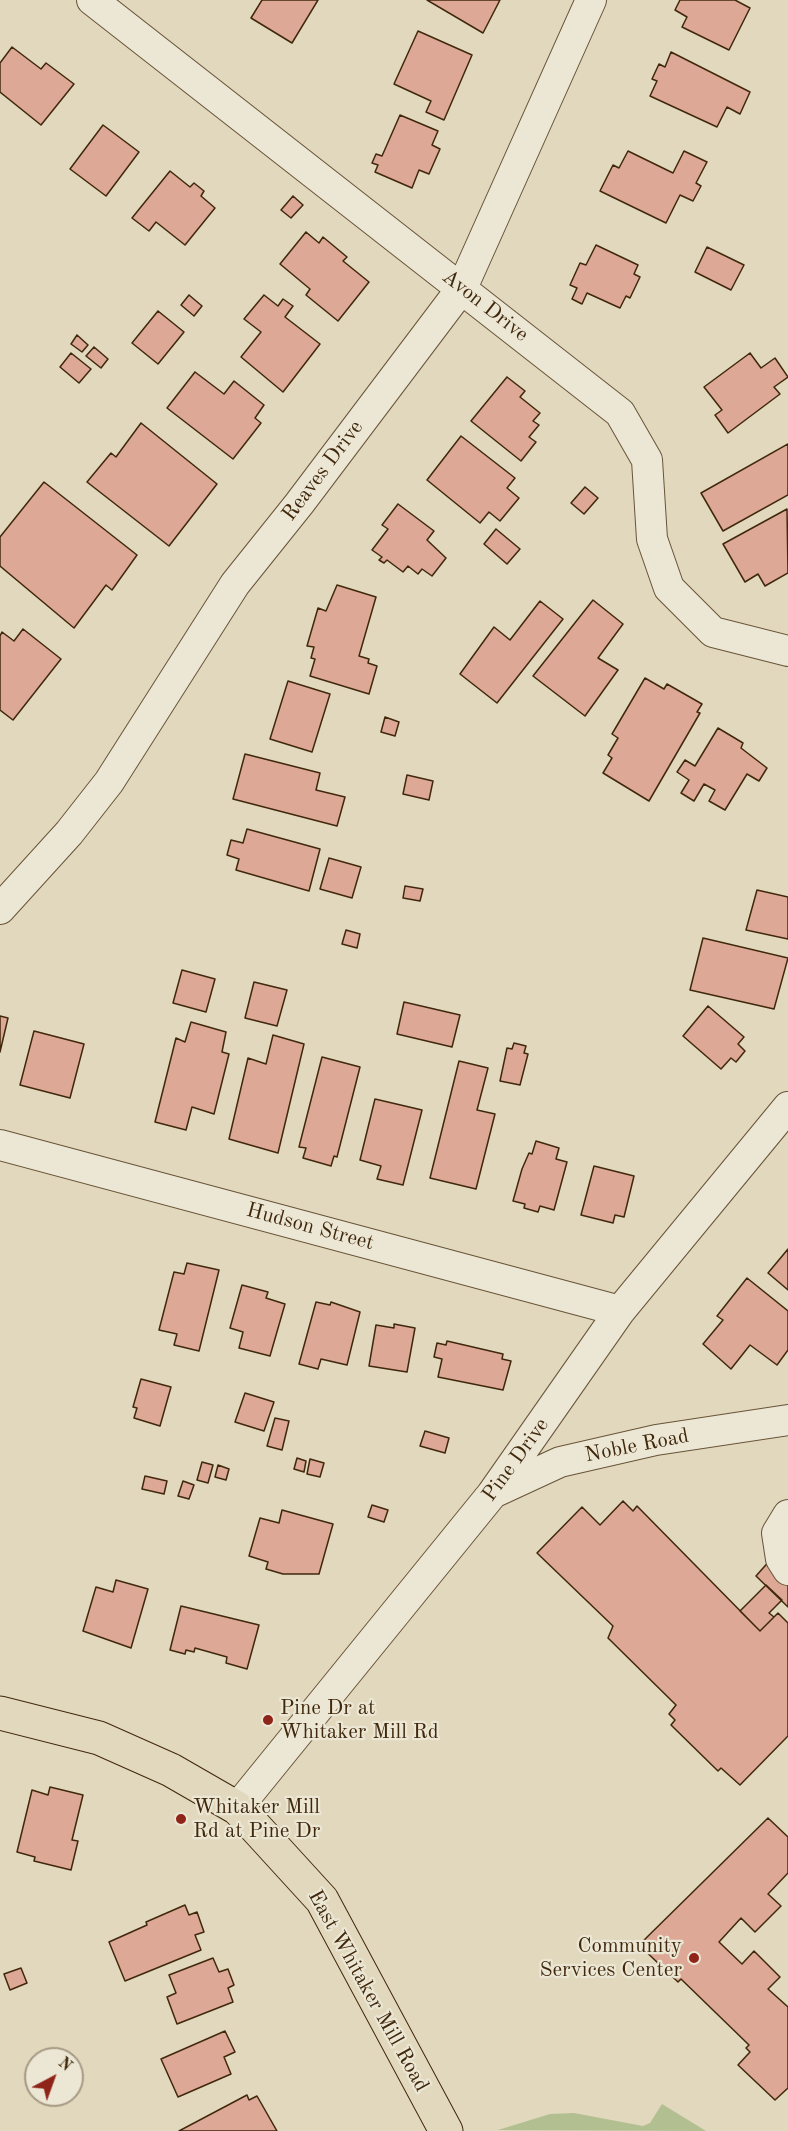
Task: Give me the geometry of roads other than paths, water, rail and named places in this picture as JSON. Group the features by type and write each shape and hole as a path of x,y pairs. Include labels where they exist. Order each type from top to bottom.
{"main road":[{"name":"East Whitaker Mill Road","path":"0,1713 99,1738 171,1770 237,1808 269,1839 322,1900 446,2131"}],"street":[{"name":"Avon Drive","path":"92,0 620,413 647,460 652,539 669,588 713,632 788,651"},
{"name":"Reaves Drive","path":"0,909 69,832 109,782 235,584 299,504 462,288 591,0"},
{"name":"Pine Drive","path":"237,1808 492,1494 620,1311 788,1107"},
{"name":"Hudson Street","path":"0,1145 620,1311"},
{"name":"Noble Road","path":"492,1494 560,1462 656,1440 788,1420"},
{"path":"788,1515 777,1533 781,1559 788,1570"}],"place":[{"name":"Pine Dr at Whitaker Mill Rd","path":"268,1720"},
{"name":"Whitaker Mill Rd at Pine Dr","path":"181,1819"},
{"name":"Community Services Center","path":"694,1958"}]}
